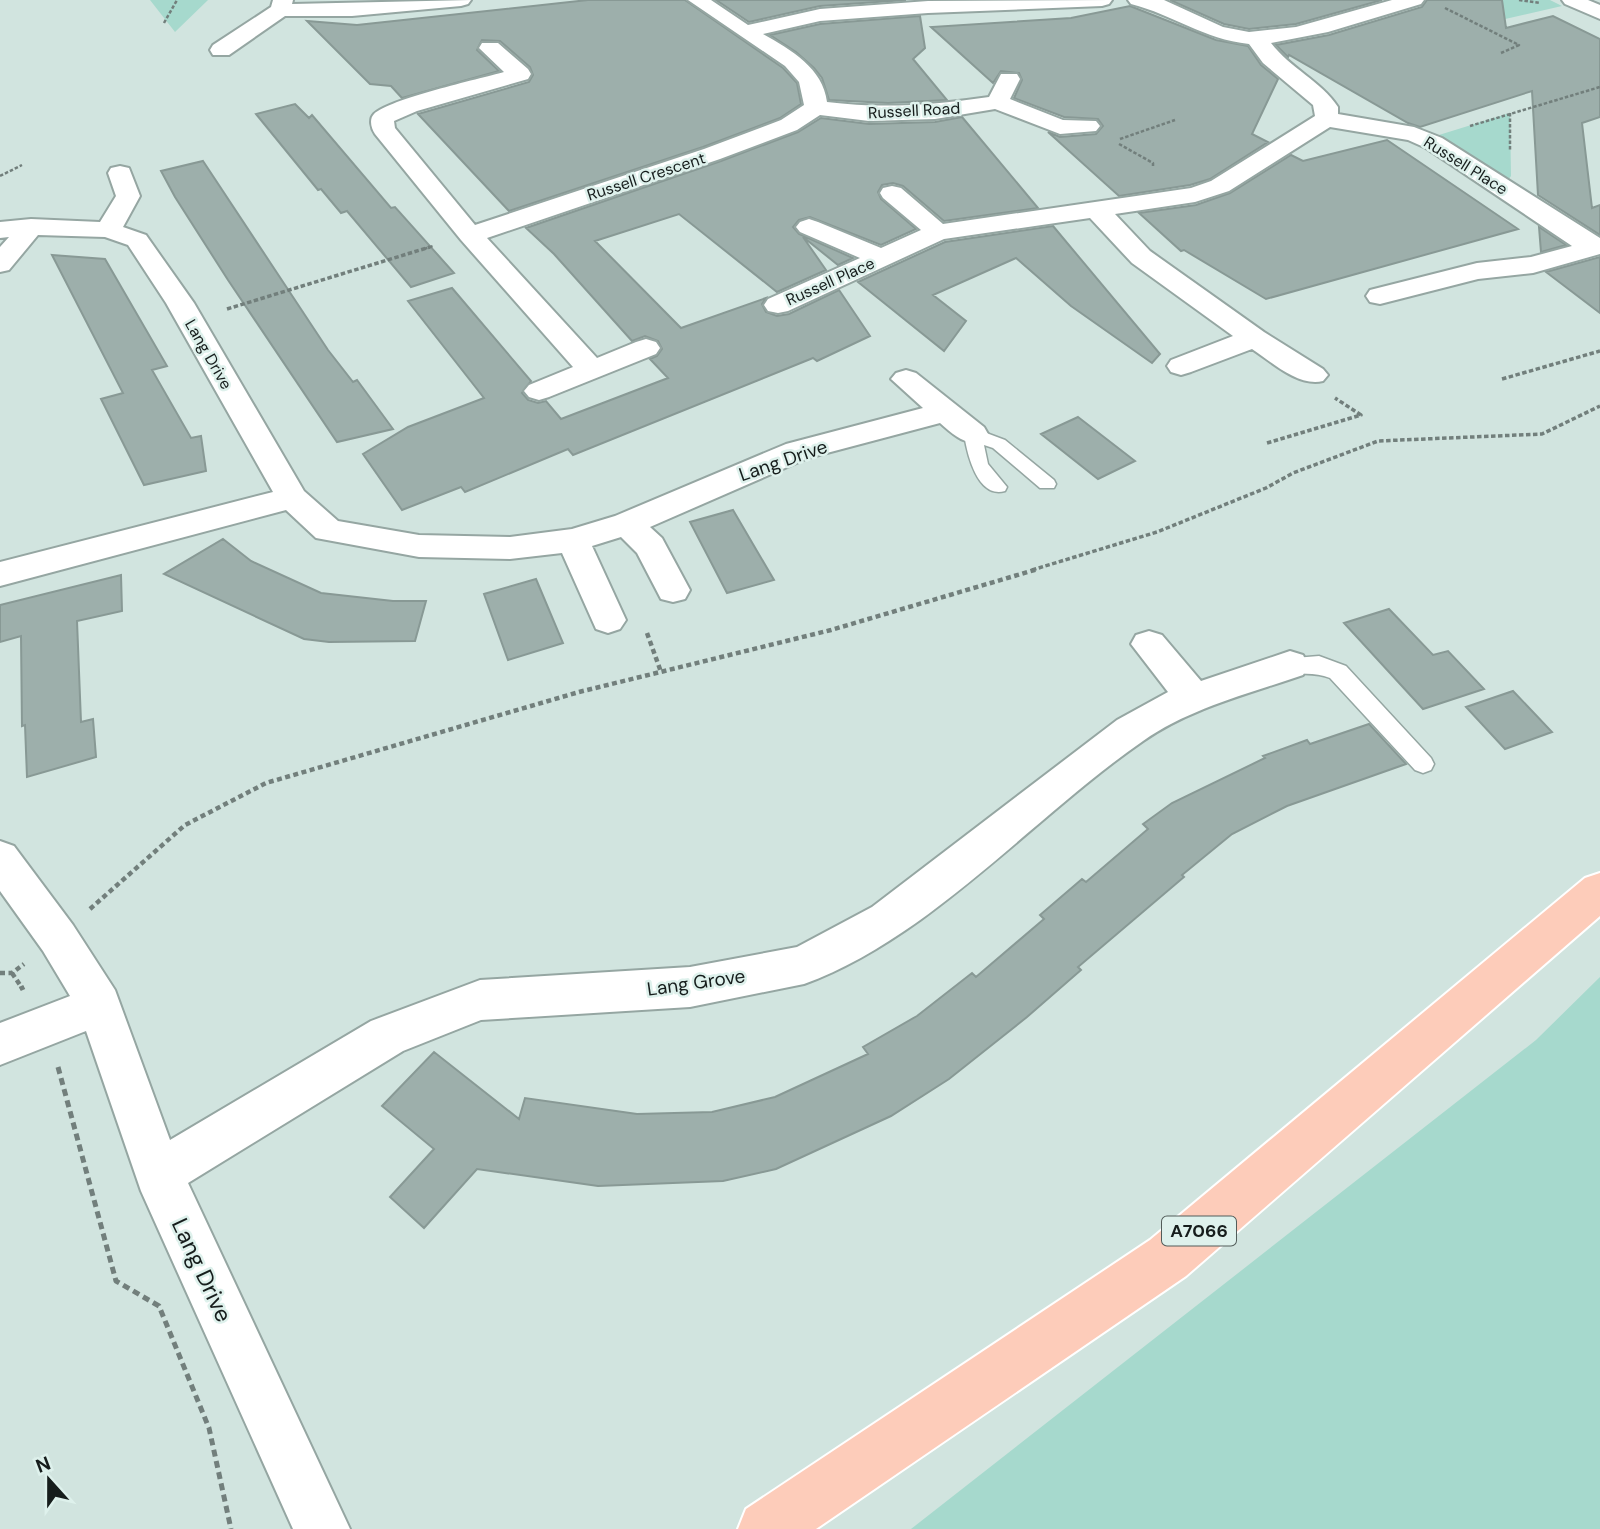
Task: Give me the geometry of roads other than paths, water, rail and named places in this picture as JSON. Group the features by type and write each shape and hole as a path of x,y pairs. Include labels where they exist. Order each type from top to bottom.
{"main road":[{"name":"A7066","path":"766,1529 1168,1258 1600,891"}],"street":[{"path":"221,50 281,5 352,10 460,0"},
{"path":"698,0 807,74 817,93 817,108"},
{"path":"745,32 804,16 926,3 1102,0"},
{"path":"1138,0 1161,5 1213,31 1257,40 1298,33 1415,0"},
{"path":"1572,0 1600,13"},
{"path":"1257,40 1271,58 1321,100 1327,107 1326,119"},
{"path":"490,48 527,80 409,106 383,118 383,129 470,235 592,370"},
{"path":"997,103 1009,79"},
{"name":"Russell Road","path":"817,108 869,114 935,112 997,103 1060,127 1088,126"},
{"name":"Russell Crescent","path":"470,235 712,154 789,125 817,108"},
{"name":"Russell Place","path":"778,305 938,232 1195,195 1220,186 1326,119 1389,129 1426,139 1596,247"},
{"path":"108,230 128,196 120,173"},
{"path":"892,193 938,232"},
{"path":"1096,209 1142,257 1254,338 1313,374"},
{"path":"0,264 31,227"},
{"name":"Lang Drive","path":"0,230 31,227 108,230 137,240 190,320 292,498 328,530 419,546 510,548 572,540 627,524 701,490 797,452 945,412"},
{"name":"Russell Place","path":"809,227 882,258"},
{"name":"Russell Place","path":"1380,296 1477,271 1533,265 1596,247"},
{"path":"1181,366 1254,338"},
{"path":"539,391 646,348"},
{"path":"906,379 972,434"},
{"path":"0,574 292,498"},
{"path":"627,524 650,546 673,590"},
{"path":"572,540 608,620"},
{"path":"1149,645 1195,699"},
{"name":"Lang Grove","path":"158,1174 387,1036 480,1000 690,987 804,965 887,920 1130,730 1182,702 1290,666"},
{"name":"Lang Drive","path":"0,858 58,938 99,1004 158,1174 322,1529"},
{"path":"0,1044 99,1004"}],"lane":[{"path":"972,434 999,444 1047,484"},
{"path":"972,434 979,465 998,487"},
{"path":"1290,666 1319,664 1338,672 1423,764"}]}
